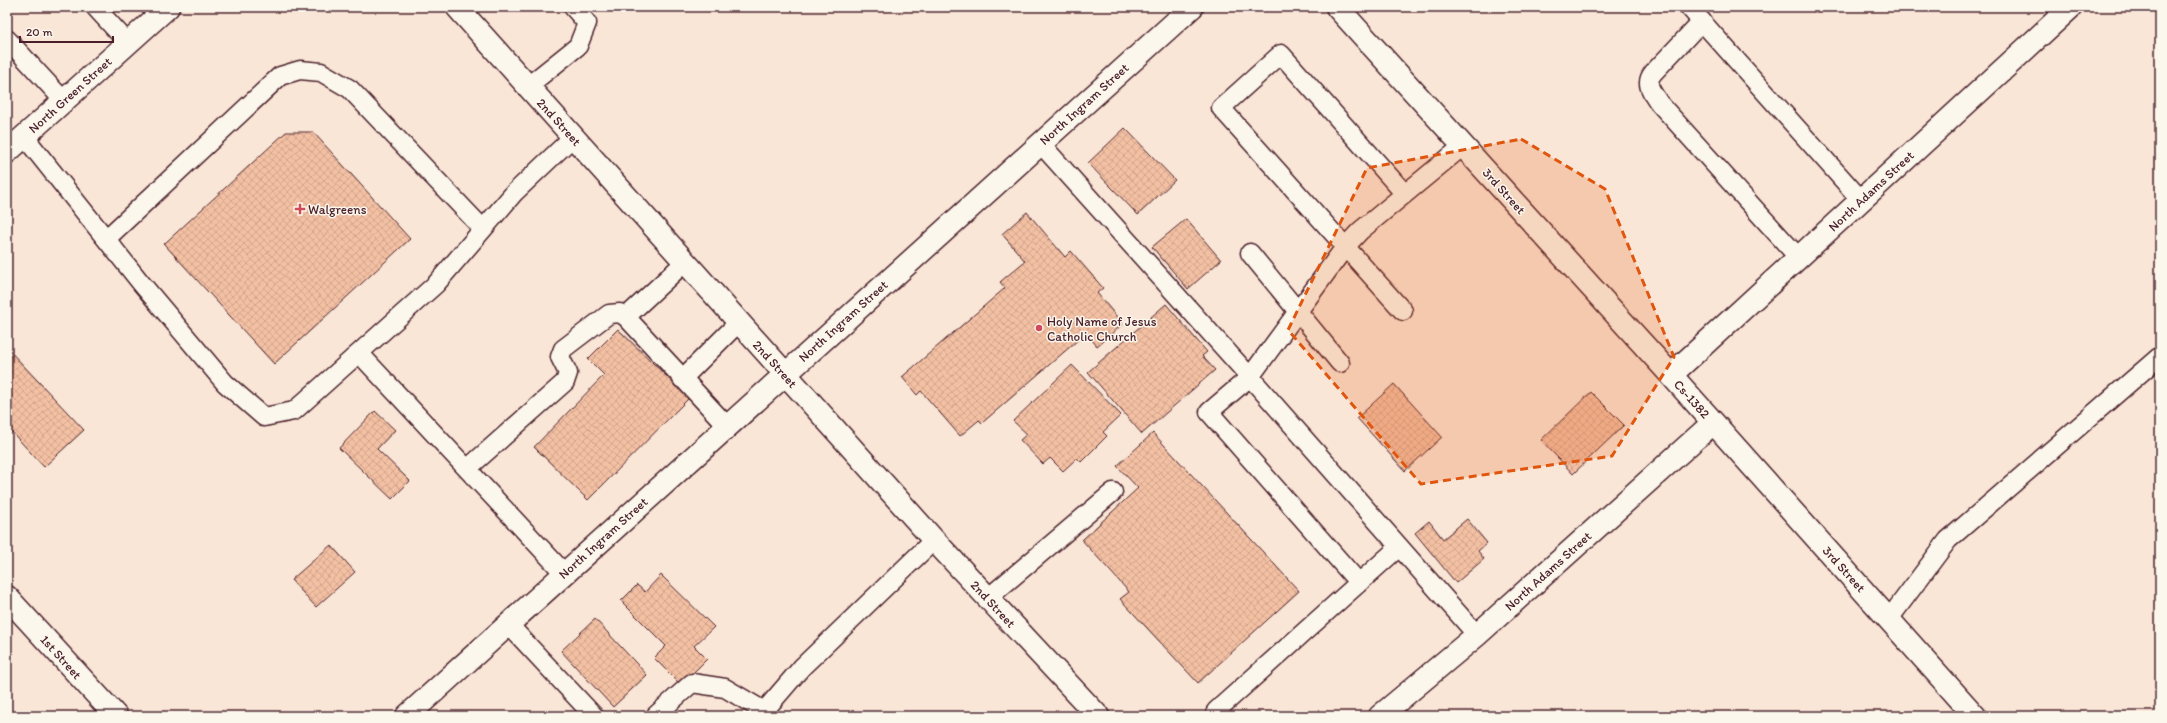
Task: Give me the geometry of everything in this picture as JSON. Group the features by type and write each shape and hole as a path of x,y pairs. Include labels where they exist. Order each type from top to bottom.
{"street":[{"name":"North Green Street","path":"7,152 168,7"},
{"name":"2nd Street","path":"457,7 934,540 1098,716"},
{"name":"North Ingram Street","path":"407,716 1192,7"},
{"name":"3rd Street","path":"1338,7 1671,376"},
{"name":"North Adams Street","path":"1671,376 2071,7"},
{"name":"Cs-1382","path":"1671,376 1713,423"},
{"name":"3rd Street","path":"1713,423 1975,716"},
{"name":"North Adams Street","path":"1380,716 1477,635 1713,423"},
{"name":"1st Street","path":"7,597 116,716"}],"lane":[{"path":"95,7 128,43"},
{"path":"528,86 578,46 587,23 573,7"},
{"path":"1689,7 1861,200"},
{"path":"1702,22 1653,73 1648,83 1650,89 1659,103 1798,258"},
{"path":"7,39 64,101"},
{"path":"1402,311 1221,108 1281,54 1405,194"},
{"path":"106,239 280,76 300,70 321,72 350,89 483,229"},
{"path":"24,136 106,239 225,383 264,417 294,411 436,284 514,193 572,137"},
{"path":"1040,143 1250,377 1477,635"},
{"path":"1359,583 1209,412 1250,377 1345,247 1360,231 1463,146"},
{"path":"1250,254 1340,363"},
{"path":"626,317 685,262"},
{"path":"467,469 565,382 568,373 560,357 563,349 609,314 620,313 626,317 727,426"},
{"path":"682,378 739,322"},
{"path":"359,353 564,574"},
{"path":"1888,619 1948,540 2159,357"},
{"path":"988,598 1113,492"},
{"path":"655,716 692,683 724,688 762,714 802,667 934,540"},
{"path":"1216,711 1399,547"},
{"path":"508,624 594,716"}],"highlighted area":[{"path":"1521,139 1605,189 1674,357 1612,456 1421,484 1288,330 1367,168"}],"building":[{"path":"1125,128 1175,180 1138,215 1088,163"},
{"path":"286,132 313,132 410,239 274,364 164,244"},
{"name":"Holy Name of Jesus Catholic Church","path":"1027,212 1065,257 1071,251 1103,288 1097,293 1123,324 1097,346 1086,333 982,423 979,420 960,436 921,391 917,395 902,377 1005,288 1000,282 1025,261 1002,234"},
{"path":"1186,219 1221,260 1188,289 1152,247"},
{"path":"1166,304 1207,352 1202,356 1215,370 1142,434 1088,372"},
{"path":"618,329 689,398 588,500 534,447 604,375 588,359"},
{"path":"7,348 84,430 44,467 7,427"},
{"path":"1072,365 1121,415 1103,432 1107,436 1081,462 1077,458 1063,471 1050,458 1043,464 1020,440 1027,434 1013,421"},
{"path":"1394,384 1442,437 1405,471 1357,418"},
{"path":"1591,392 1624,425 1573,474 1541,440"},
{"path":"375,411 395,430 377,449 410,481 392,499 339,448"},
{"path":"1153,433 1299,591 1198,683 1120,599 1129,592 1082,540 1138,488 1117,466"},
{"path":"1467,519 1487,543 1478,551 1484,559 1456,583 1415,533 1429,521 1443,539"},
{"path":"331,545 355,572 316,607 291,580"},
{"path":"661,575 714,627 694,646 707,659 681,685 654,658 666,646 621,601 637,585 645,592"},
{"path":"595,619 647,675 613,707 561,651"}],"place":[{"name":"Walgreens","path":"300,209"},
{"name":"Holy Name of Jesus Catholic Church","path":"1039,328"}]}
